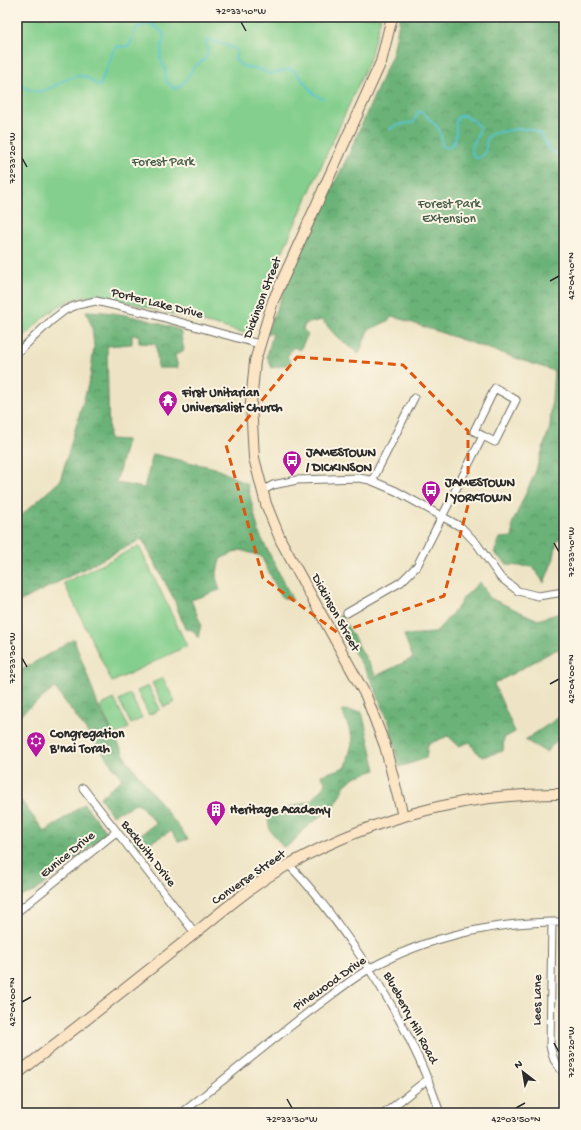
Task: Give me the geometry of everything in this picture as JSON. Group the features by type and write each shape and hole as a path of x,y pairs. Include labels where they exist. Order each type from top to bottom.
{"main road":[{"name":"Dickinson Street","path":"392,17 381,62 278,289 259,344 254,372 251,422 254,458 262,491 280,541 369,703 385,746 403,816"},
{"name":"Converse Street","path":"17,1074 252,888 289,865 349,836 403,816 478,799 514,795 564,794"}],"street":[{"name":"Porter Lake Drive","path":"17,353 65,310 77,305 96,301 147,313 259,344"},
{"path":"495,388 516,400 495,442 483,436 474,431 495,388"},
{"path":"372,481 414,398"},
{"path":"347,613 408,577 417,566 483,436"},
{"path":"262,491 273,485 297,480 359,478 372,481 396,491 461,527 470,536 500,577 518,591 534,595 564,592"},
{"name":"Beckwith Drive","path":"83,788 195,933"},
{"name":"Eunice Drive","path":"17,912 116,832"},
{"name":"Blueberry Hill Road","path":"289,865 327,909 370,969 404,1029 428,1080 440,1113"},
{"name":"Lees Lane","path":"552,922 550,1046 554,1060 564,1074"},
{"name":"Pinewood Drive","path":"182,1113 285,1030 370,969 421,946 455,934 511,925 564,922"},
{"path":"385,1113 428,1080"}],"highlighted area":[{"path":"297,357 403,365 468,431 468,505 444,596 338,633 263,578 226,445"}],"green space":[{"name":"Forest Park","path":"17,17 381,17 369,61 265,290 249,334 104,296 89,296 76,298 55,309 45,316 17,344"},
{"name":"Forest Park Extension","path":"400,17 564,17 564,536 557,540 554,558 544,583 533,567 508,565 494,553 500,538 513,537 512,524 535,473 550,427 554,371 392,316 388,321 368,330 359,354 337,337 322,320 305,324 303,330 308,334 300,350 293,347 287,357 291,362 286,365 272,368 267,356 273,333 266,334 298,257 347,158 393,53"},
{"path":"86,311 134,317 180,330 184,350 175,355 178,368 158,368 156,344 139,343 139,335 132,335 132,344 107,346 109,439 127,440 116,483 144,488 153,454 215,468 247,484 259,533 293,601 281,597 261,556 240,550 220,559 216,577 220,590 191,600 201,624 198,638 193,630 185,629 174,599 142,539 17,603 17,519 60,481 90,378 94,347 92,327"},
{"path":"139,546 187,646 112,682 64,583"},
{"path":"480,582 490,598 538,620 563,612 564,649 555,650 494,684 515,732 504,738 503,751 482,757 470,742 459,746 448,736 428,744 426,758 399,767 389,722 370,678 334,619 341,615 376,676 413,658 404,635 435,633 458,607 464,597"},
{"path":"74,639 99,708 127,760 188,839 179,842 171,831 140,848 132,841 156,823 138,803 112,815 100,797 122,779 55,688 17,717 17,662 20,671"},
{"path":"163,678 175,702 164,707 152,683"},
{"path":"148,686 160,709 149,715 137,691"},
{"path":"130,694 142,718 131,724 119,700"},
{"path":"114,699 129,728 114,735 100,706"},
{"path":"342,710 362,712 376,770 354,777 344,786 342,794 333,806 304,829 293,842 283,847 270,830 268,820 283,809 310,801 326,784 321,775 346,767 353,739"},
{"path":"564,714 564,733 546,752 525,740"},
{"path":"17,796 45,832 84,804 107,833 36,891 17,898"}],"waterway":[{"path":"153,25 160,17"},
{"path":"17,84 34,91 40,91 46,90 69,78 84,76 100,86 114,50 118,46 124,47 130,45 136,29 143,25 151,25 164,35 160,58 165,68 166,81 175,89 183,84 194,67 206,58 208,53 206,41 208,39 234,48 237,51 235,59 242,66 258,69 270,74 291,69 295,71 314,94 323,99"},
{"path":"390,129 397,125 414,122 418,112 423,112 439,129 442,144 447,148 454,142 457,118 463,115 474,121 480,128 471,149 474,157 478,158 485,154 487,138 493,133 518,129 530,129 542,135 549,150 564,157"}],"place":[{"name":"First Unitarian Universalist Church","path":"168,417"},
{"name":"JAMESTOWN / DICKINSON","path":"292,477"},
{"name":"JAMESTOWN / YORKTOWN","path":"431,507"},
{"name":"Congregation B'nai Torah","path":"36,758"},
{"name":"Heritage Academy","path":"216,827"}]}
